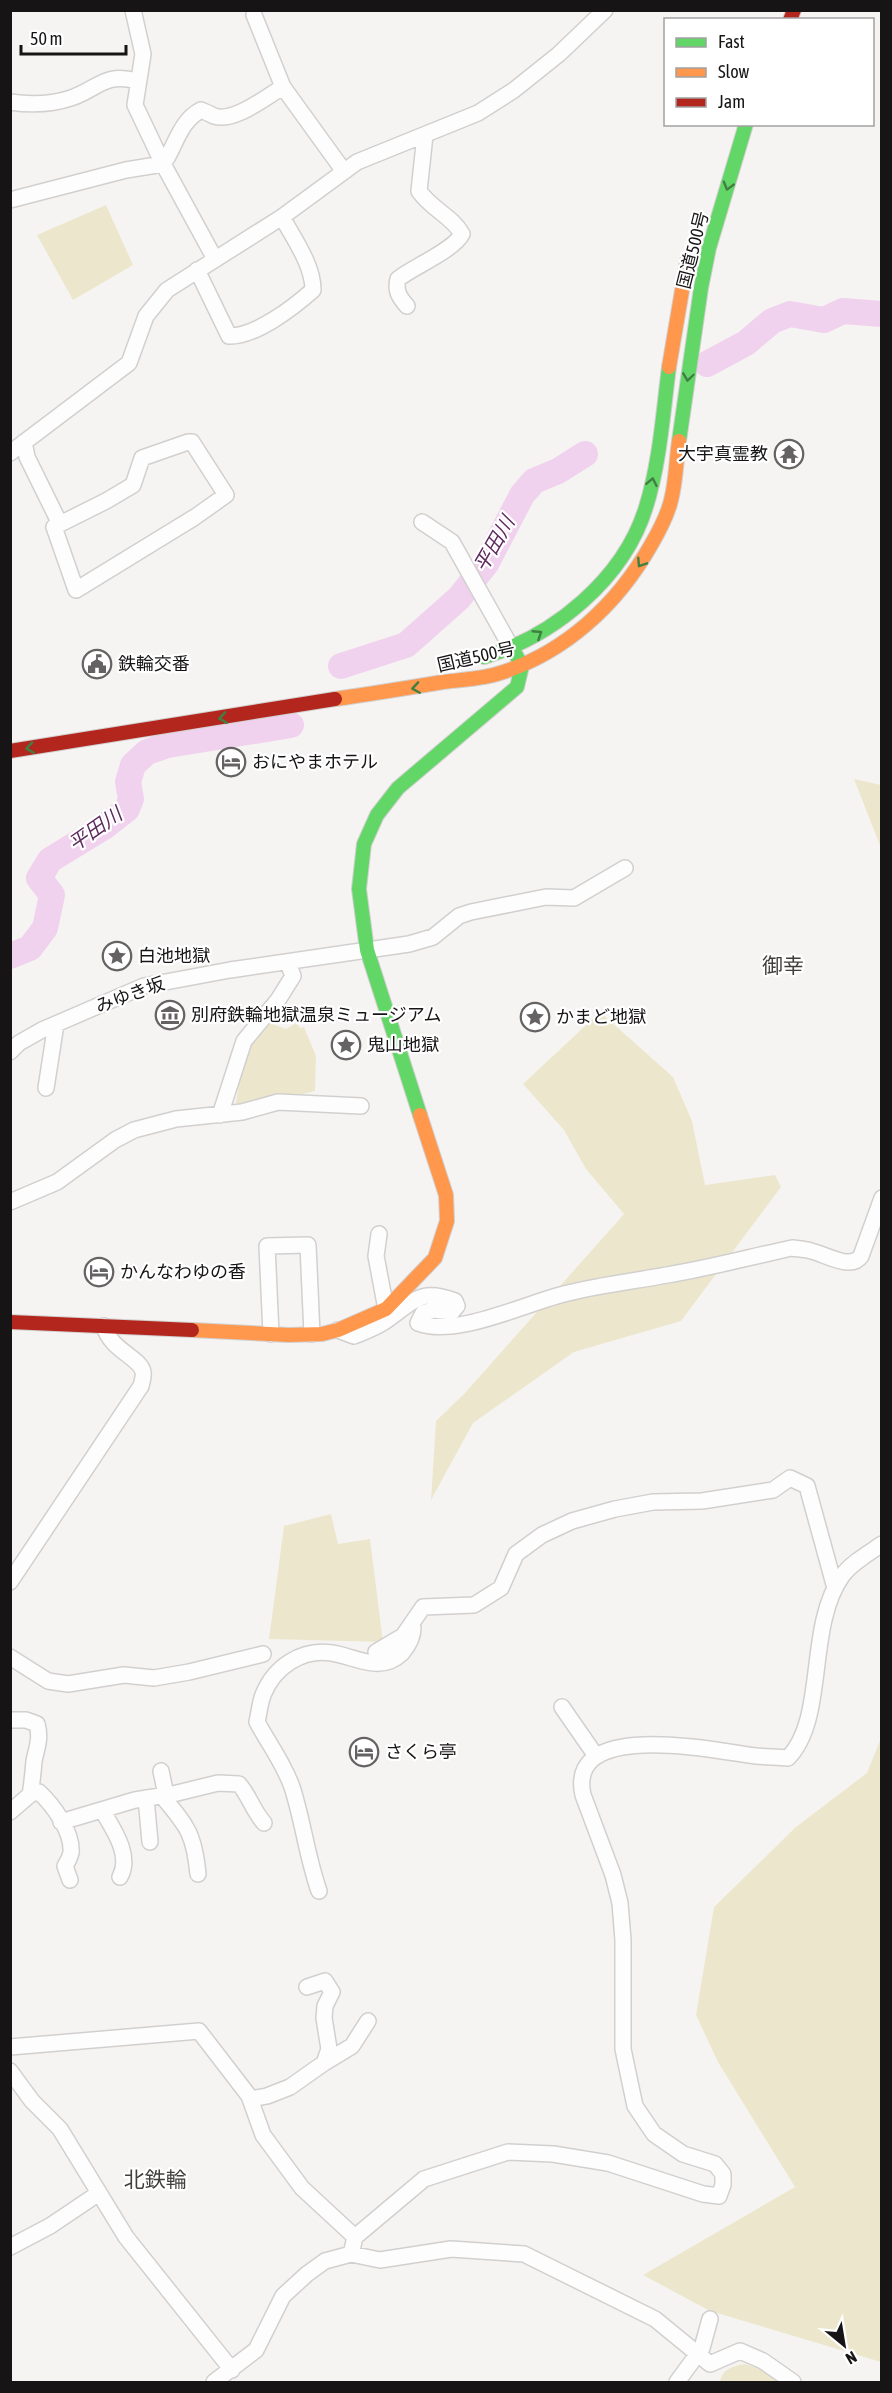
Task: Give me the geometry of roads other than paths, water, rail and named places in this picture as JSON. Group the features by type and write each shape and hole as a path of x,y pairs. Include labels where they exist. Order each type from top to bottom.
{"main road":[{"name":"国道500号","path":"10,752 474,679 522,666 572,639 599,617 641,565 662,526 670,504 701,288 709,248 745,126"},
{"name":"国道500号","path":"473,659 512,649 555,622 581,602 613,569 636,532 646,510 653,482 678,306 692,244"},
{"path":"10,1322 312,1334 338,1330 386,1309 435,1258 447,1221 446,1195 367,950 359,910 358,885 361,859 369,828 403,783 517,687 522,666 512,649"}],"street":[{"path":"133,10 143,54 135,105 162,163 214,259"},
{"path":"10,453 129,363 146,316 167,290 282,217 343,170 357,162 478,113 514,90 559,54 605,10"},
{"path":"254,15 283,87 343,170"},
{"path":"10,102 35,104 58,101 73,97 100,82 125,78 137,81"},
{"path":"10,200 162,163 167,158 186,121 193,114 201,110 223,117 241,113 283,87"},
{"path":"407,306 399,296 396,286 398,279 439,254 460,239 462,234 458,227 436,210 419,191 425,135"},
{"path":"197,270 229,336 248,332 275,318 314,290 308,267 282,217"},
{"path":"24,442 27,457 60,524"},
{"path":"188,442 192,442 226,495 195,518 76,590 54,527 60,524 133,485 142,458 188,442"},
{"path":"422,522 452,542 512,649"},
{"path":"517,687 574,646 599,617"},
{"name":"みゆき坂","path":"10,1052 19,1043 56,1024 144,986 409,944 433,937 459,916 471,912 546,897 574,898 625,868"},
{"path":"220,1115 244,1041 278,1000 293,976 288,963"},
{"path":"46,1088 56,1024"},
{"path":"10,1202 57,1182 115,1140 134,1130 176,1119 242,1112 278,1102 361,1106"},
{"path":"338,1330 354,1336 384,1322 422,1296 438,1294 455,1301 457,1306 452,1312 433,1310 423,1313 418,1323 427,1326 446,1326 473,1322 567,1293 669,1275 792,1248 810,1250 847,1263 854,1262 861,1256 882,1198"},
{"path":"379,1234 376,1256 386,1309"},
{"path":"270,1334 267,1246 292,1244 308,1245 312,1334"},
{"path":"10,1582 141,1386 143,1372 140,1364 110,1341 104,1326"},
{"path":"376,1652 403,1636 423,1607 474,1605 501,1588 516,1554 542,1536 572,1521 615,1509 653,1502 702,1501 773,1490 790,1478 807,1486 836,1588"},
{"path":"351,2254 355,2237 424,2179 508,2152 553,2154 608,2163 703,2194 718,2196 723,2186 723,2174 715,2164 683,2154 654,2134 635,2106 623,2049 623,1940 620,1903 613,1875 595,1831 581,1785 587,1764 596,1756 637,1744 690,1747 788,1758 798,1747 807,1725 823,1622 836,1588 844,1574 882,1544"},
{"path":"319,1890 312,1872 292,1788 281,1762 257,1722 263,1695 273,1676 291,1661 307,1653 333,1653 367,1664 394,1660 409,1644 413,1622"},
{"path":"10,1657 48,1681 68,1684 124,1675 154,1678 263,1654"},
{"path":"562,1707 596,1756"},
{"path":"10,1720 26,1720 37,1724 39,1746 30,1795"},
{"path":"161,1771 164,1795 188,1827 195,1850 198,1874"},
{"path":"62,1822 146,1798 218,1783 239,1784 246,1792 252,1809 264,1823"},
{"path":"10,1812 30,1795 39,1792 55,1807 68,1838 71,1854 65,1866 70,1880"},
{"path":"146,1798 150,1842"},
{"path":"102,1810 120,1843 124,1869 120,1877"},
{"path":"307,1987 325,1981 332,1992 325,2006 324,2018 329,2049 324,2063"},
{"path":"251,2099 267,2096 290,2087 352,2046 368,2021"},
{"path":"10,2048 199,2031 251,2099 263,2134 302,2188 355,2237"},
{"path":"10,2071 32,2101 60,2129 126,2237 237,2373"},
{"path":"10,2247 50,2226 99,2193"},
{"path":"214,2382 237,2373 256,2350 283,2296 325,2261 351,2254 380,2260 451,2249 524,2253 655,2319 711,2364 740,2351 763,2361 793,2382"},
{"path":"677,2382 698,2354 710,2319"}],"waterway":[{"name":"平田川","path":"707,364 746,343 772,321 790,314 824,320 843,311 882,314"},
{"name":"平田川","path":"341,666 406,645 459,598 486,564 522,495 534,481 558,471 585,454"},
{"name":"平田川","path":"10,956 30,948 45,928 52,895 39,878 50,860 104,827 127,809 131,799 128,782 133,765 147,752 168,745 291,725"}],"place":[{"name":"大宇真霊教","path":"789,454"},
{"name":"鉄輪交番","path":"97,664"},
{"name":"おにやまホテル","path":"231,762"},
{"name":"白池地獄","path":"117,956"},
{"name":"別府鉄輪地獄温泉ミュージアム","path":"170,1015"},
{"name":"かまど地獄","path":"535,1017"},
{"name":"鬼山地獄","path":"346,1045"},
{"name":"かんなわゆの香","path":"99,1272"},
{"name":"さくら亭","path":"364,1752"}],"district":[{"name":"御幸","path":"783,966"},
{"name":"北鉄輪","path":"155,2180"}]}
